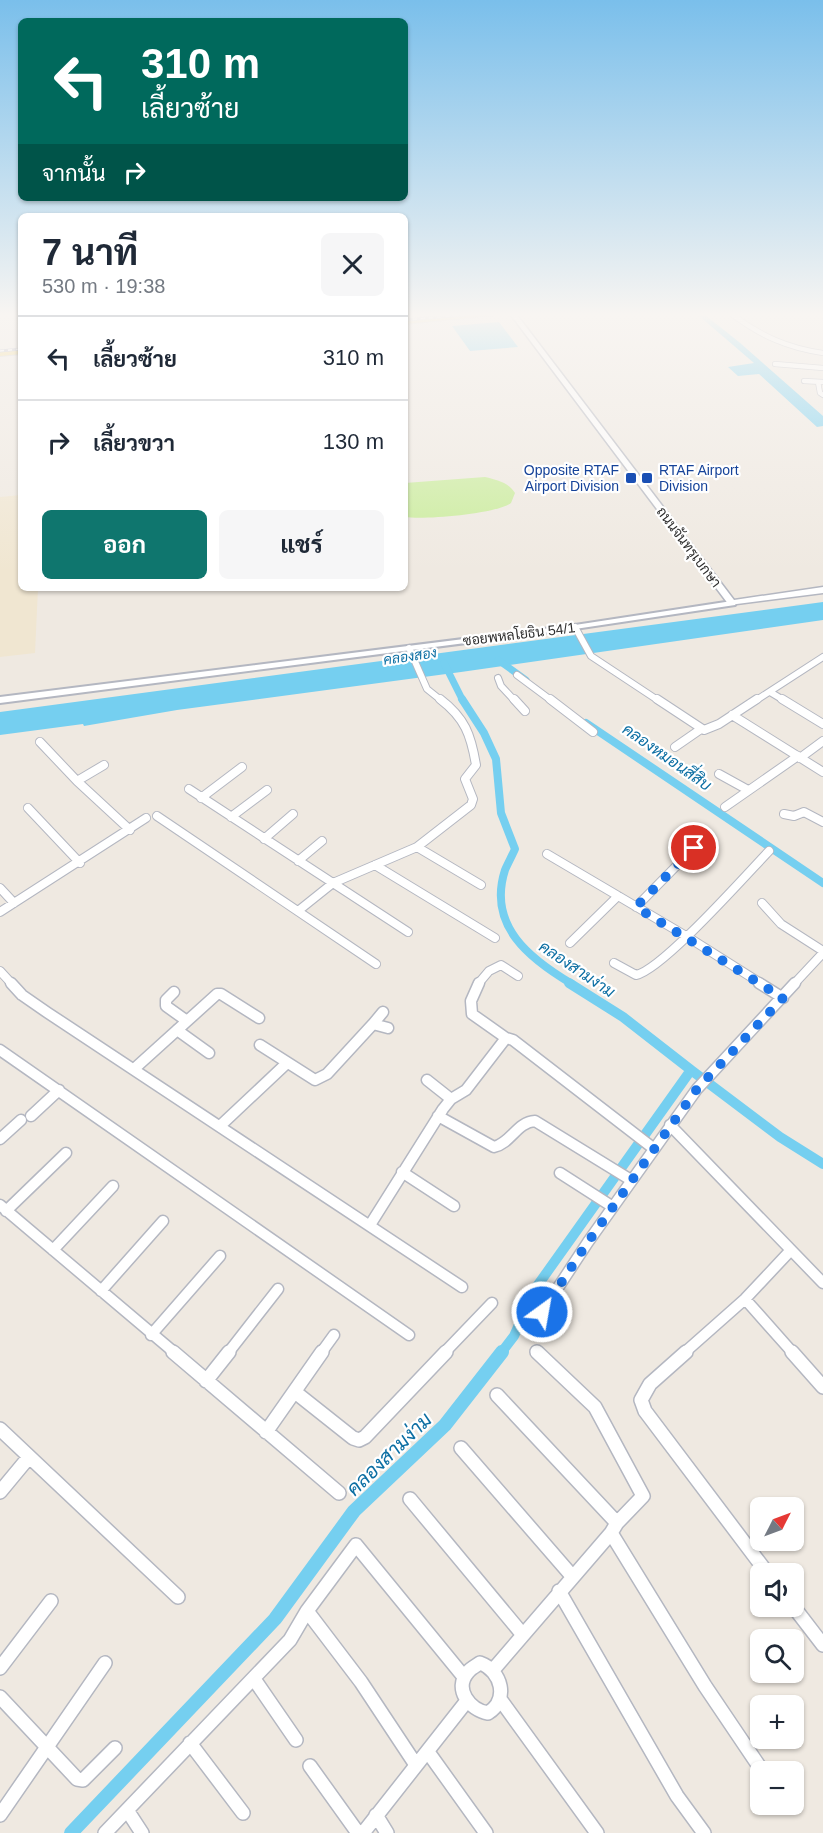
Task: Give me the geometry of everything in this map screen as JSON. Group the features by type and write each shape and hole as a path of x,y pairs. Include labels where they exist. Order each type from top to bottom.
{"main road":[{"name":"ถนนจันทรุเบกษา","path":"580,401 732,603"},
{"name":"ซอยพหลโยธิน 54/1","path":"732,603 823,590"}],"street":[{"name":"ซอยพหลโยธิน 54/1","path":"0,700 576,629 732,603"},
{"path":"576,629 591,656 701,729 709,730 823,657"},
{"path":"298,911 333,883 417,846 471,805 473,799 465,779 476,765 472,740 450,707 427,689 409,648"},
{"path":"517,675 594,732"},
{"path":"498,678 501,687 525,711"},
{"path":"770,692 823,724"},
{"path":"732,715 823,772"},
{"path":"675,747 701,729"},
{"path":"725,807 823,741"},
{"path":"40,742 77,781 130,830"},
{"path":"77,781 104,765"},
{"path":"201,798 242,767"},
{"path":"719,774 748,790"},
{"path":"189,789 408,932"},
{"path":"231,817 267,790"},
{"path":"28,808 80,863"},
{"path":"784,814 794,816 804,812 823,822"},
{"path":"264,839 293,814"},
{"path":"157,816 376,964"},
{"path":"0,912 80,863 146,818"},
{"path":"298,861 321,841"},
{"path":"417,846 481,885"},
{"path":"636,907 694,848"},
{"path":"614,963 634,974 642,974 686,936 769,851"},
{"path":"547,854 686,936 783,998"},
{"path":"375,865 495,938"},
{"path":"0,888 14,903"},
{"path":"570,943 618,896"},
{"path":"542,1312 651,1146 711,1072 783,998 823,952 779,922 762,903"},
{"path":"518,976 501,966 493,967 474,990 468,1002 468,1009 506,1038 513,1040 579,1094 651,1146"},
{"path":"0,970 22,995 462,1287"},
{"path":"174,992 166,1000 166,1006 187,1021"},
{"path":"134,1069 219,993 259,1018"},
{"path":"260,1045 312,1079 320,1080 383,1012"},
{"path":"373,1024 388,1028"},
{"path":"177,1030 209,1053"},
{"path":"370,1225 438,1116 451,1100 466,1090 506,1038"},
{"path":"0,1050 409,1335"},
{"path":"220,1126 287,1063"},
{"path":"427,1080 451,1100"},
{"path":"31,1116 59,1090"},
{"path":"438,1116 494,1147 502,1145 526,1122 535,1121 629,1179"},
{"path":"0,1139 21,1120"},
{"path":"670,1125 823,1283"},
{"path":"66,1153 3,1208 339,1493"},
{"path":"402,1172 454,1206"},
{"path":"560,1173 611,1206"},
{"path":"52,1250 113,1186"},
{"path":"101,1291 163,1221"},
{"path":"760,1563 645,1411 641,1400 650,1384 745,1299 791,1250"},
{"path":"152,1335 220,1256"},
{"path":"206,1381 278,1289"},
{"path":"745,1299 823,1387"},
{"path":"295,1392 353,1438 359,1440 365,1437 492,1303"},
{"path":"266,1432 334,1335"},
{"path":"494,1670 559,1591 643,1496 595,1407 536,1351"},
{"path":"497,1395 614,1528 705,1686 756,1761"},
{"path":"0,1429 178,1598"},
{"path":"461,1448 573,1576"},
{"path":"0,1491 29,1457"},
{"path":"410,1499 523,1635"},
{"path":"105,1833 290,1640 307,1611 356,1545 464,1677"},
{"path":"559,1591 677,1796 704,1833"},
{"path":"0,1668 51,1601"},
{"path":"307,1611 361,1682 416,1765"},
{"path":"802,1617 823,1645"},
{"path":"0,1815 105,1663"},
{"path":"480,1664 490,1666 494,1670 501,1686 500,1699 494,1709 484,1713 474,1710 466,1702 463,1689 464,1677 471,1667 480,1664"},
{"path":"254,1679 296,1740"},
{"path":"0,1697 72,1774 83,1780 115,1748"},
{"path":"500,1699 597,1833"},
{"path":"363,1833 466,1702"},
{"path":"190,1743 243,1813"},
{"path":"428,1752 486,1833"},
{"path":"310,1766 358,1833"},
{"path":"127,1810 142,1833"},
{"path":"376,1815 387,1833"}],"shaded area":[{"path":"18,495 18,591 38,591 35,653 0,657 0,497"}],"green space":[{"path":"485,477 502,482 515,493 511,503 491,510 427,518 408,517 408,483"}],"water":[{"path":"788,401 805,401 823,416 823,426 817,427"},
{"path":"823,602 823,620 177,710 84,726 83,724 0,735 0,712"}],"waterway":[{"name":"คลองหมอนสี่สิบ","path":"498,660 526,680"},
{"name":"คลองสามง่าม","path":"444,663 462,699"},
{"name":"คลองสามง่าม","path":"462,699 484,733 496,759 501,813 515,849 505,870 501,890 502,908 507,924 516,939 528,952 541,964 572,984"},
{"name":"คลองหมอนสี่สิบ","path":"586,723 823,883"},
{"name":"คลองสามง่าม","path":"569,983 623,1017 691,1070"},
{"name":"คลองสามง่าม","path":"501,1353 514,1336 535,1289 691,1070"},
{"name":"คลองสามง่าม","path":"691,1070 780,1137 823,1164"},
{"name":"คลองสามง่าม","path":"71,1833 275,1619 354,1511 445,1425 502,1352"}],"place":[{"name":"Opposite RTAF Airport Division","path":"631,478"},
{"name":"RTAF Airport Division","path":"647,478"}],"route":[{"path":"542,1312 563,1277 697,1089 783,998 636,907 694,848"}],"water label":[{"name":"คลองสอง","path":"410,656"}]}
